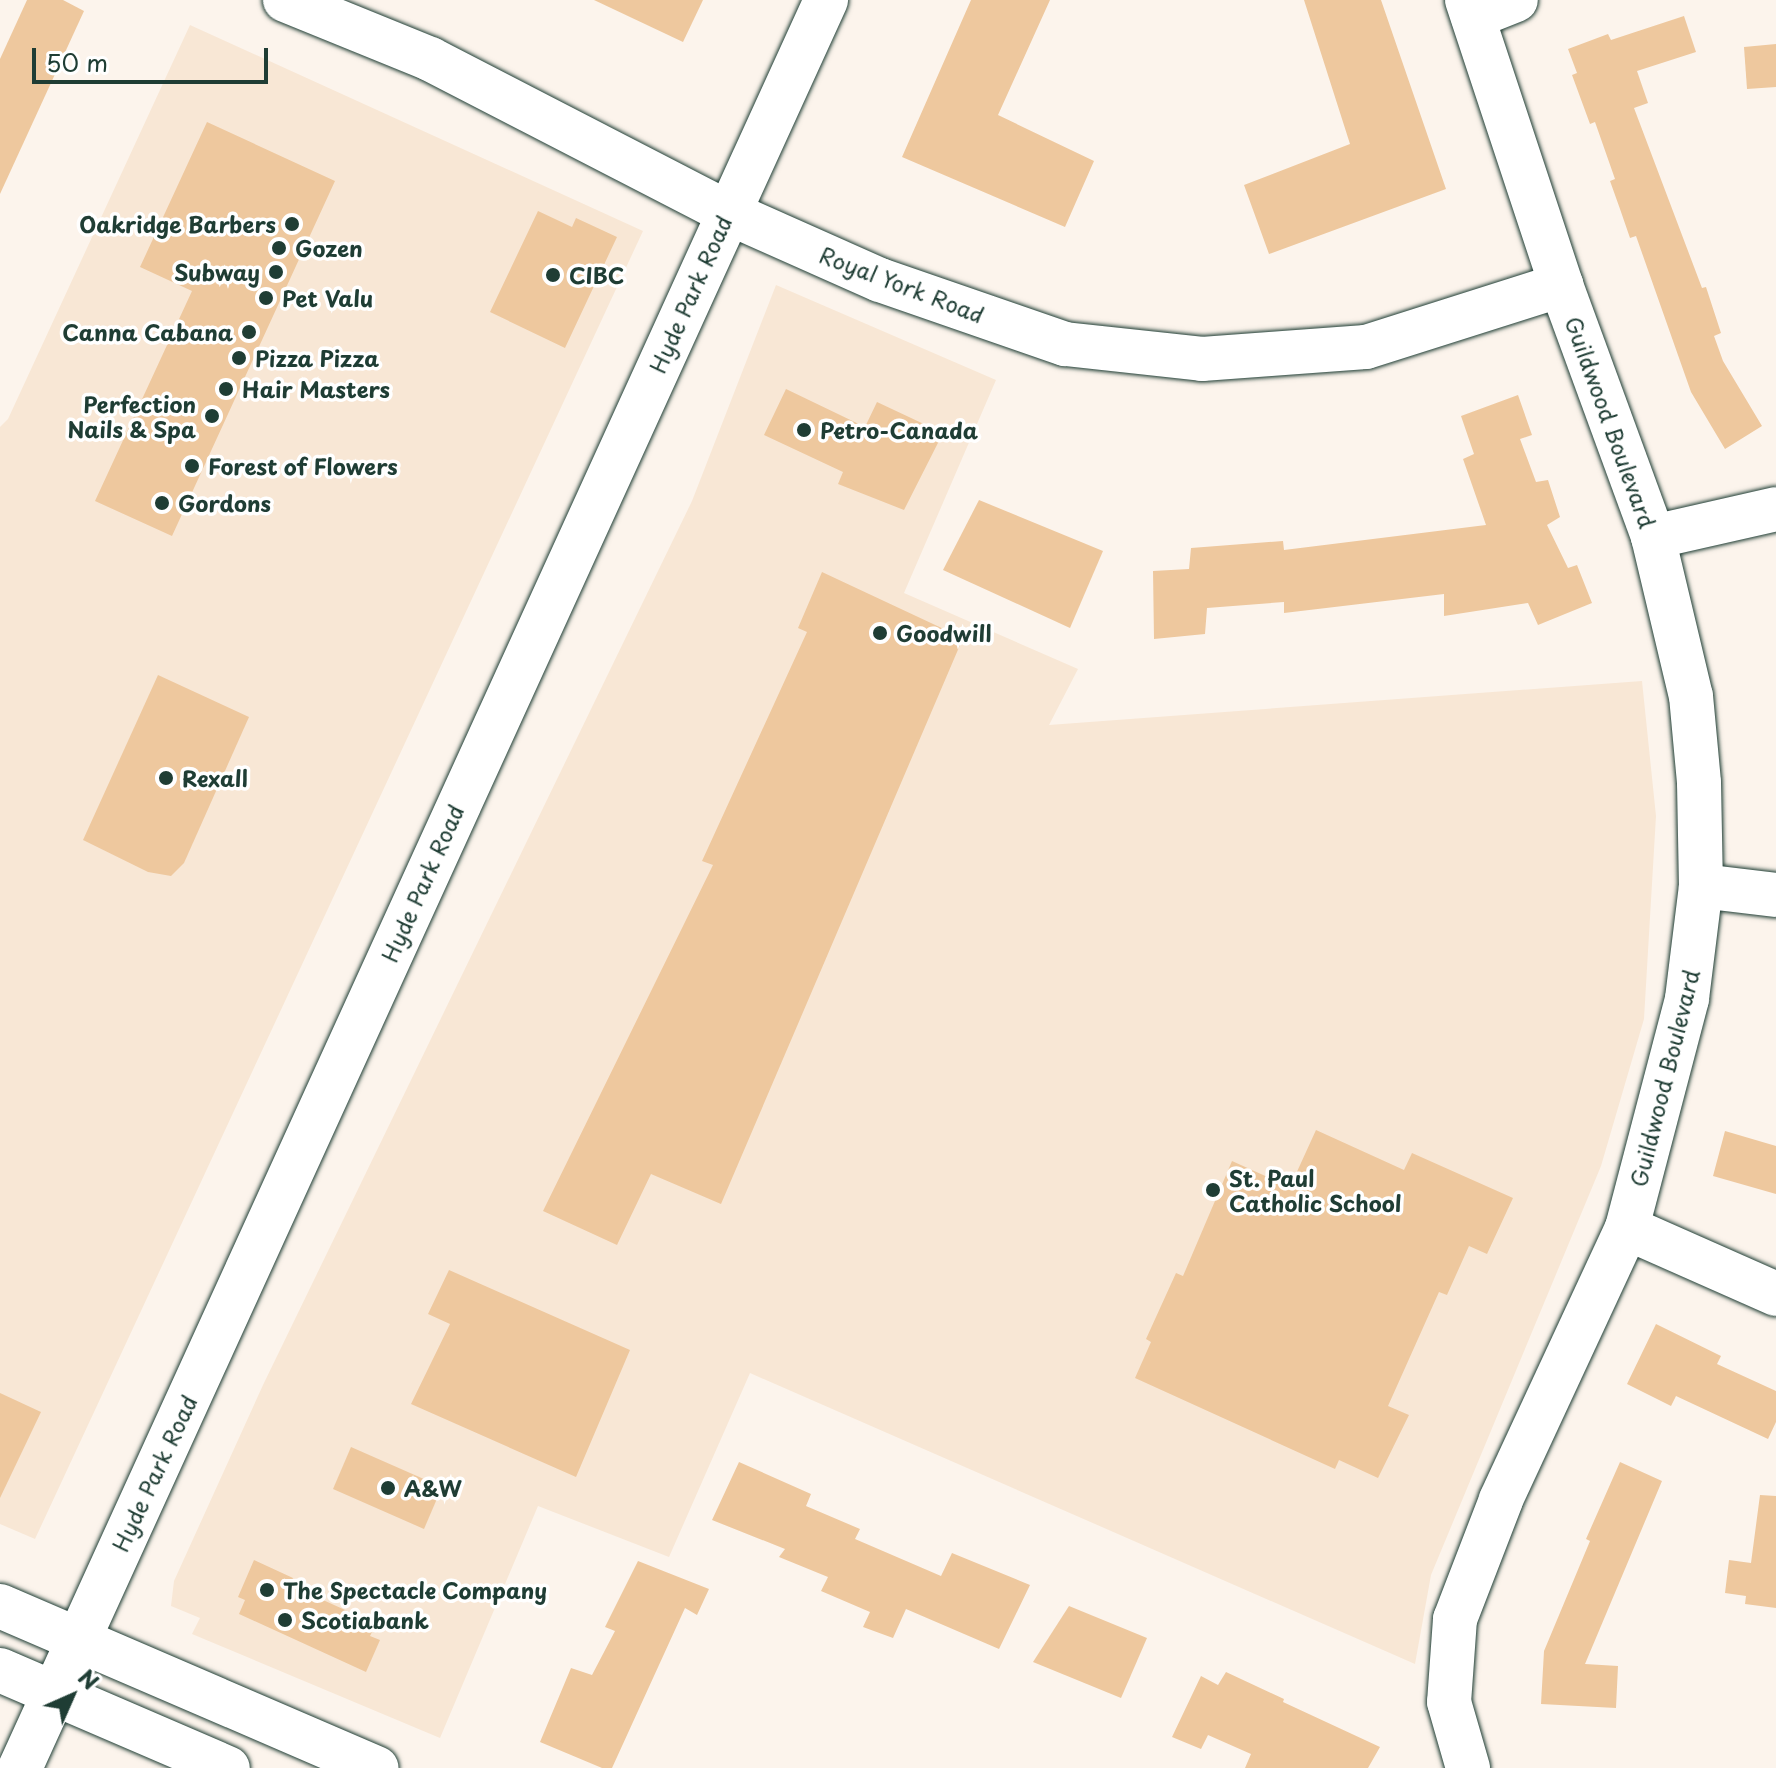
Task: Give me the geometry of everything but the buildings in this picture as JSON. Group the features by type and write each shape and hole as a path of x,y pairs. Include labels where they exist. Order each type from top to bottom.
{"street":[{"name":"Royal York Road","path":"285,0 364,16 430,59 727,212 880,280 1065,344 1202,359 1366,347 1561,285"},
{"name":"Hyde Park Road","path":"20,1768 826,0"},
{"path":"1470,9 1516,0"},
{"name":"Guildwood Boulevard","path":"1468,1768 1449,1702 1455,1619 1501,1500 1627,1228 1687,999 1701,886 1699,783 1691,696 1653,537 1561,285 1470,9"},
{"path":"1653,537 1776,509"},
{"path":"1701,886 1776,895"},
{"path":"1627,1228 1776,1294"},
{"path":"0,1606 377,1768"},
{"path":"0,1670 228,1768"}],"shaded area":[{"path":"190,25 643,231 35,1539 0,1524 0,427 8,419"},
{"path":"776,285 996,380 904,593 1078,669 1049,725 1642,681 1656,816 1644,1019 1601,1166 1431,1575 1415,1664 750,1373 669,1557 538,1506 440,1738 192,1634 200,1618 171,1606 174,1581 263,1385 692,501"}],"place":[{"name":"Oakridge Barbers","path":"292,224"},
{"name":"Gozen","path":"279,248"},
{"name":"Subway","path":"276,272"},
{"name":"CIBC","path":"553,275"},
{"name":"Pet Valu","path":"266,298"},
{"name":"Canna Cabana","path":"249,332"},
{"name":"Pizza Pizza","path":"239,358"},
{"name":"Hair Masters","path":"226,389"},
{"name":"Perfection Nails & Spa","path":"212,416"},
{"name":"Petro-Canada","path":"804,430"},
{"name":"Forest of Flowers","path":"192,466"},
{"name":"Gordons","path":"162,503"},
{"name":"Goodwill","path":"880,633"},
{"name":"Rexall","path":"166,778"},
{"name":"St. Paul Catholic School","path":"1213,1190"},
{"name":"A&W","path":"388,1488"},
{"name":"The Spectacle Company","path":"267,1590"},
{"name":"Scotiabank","path":"285,1620"}]}
